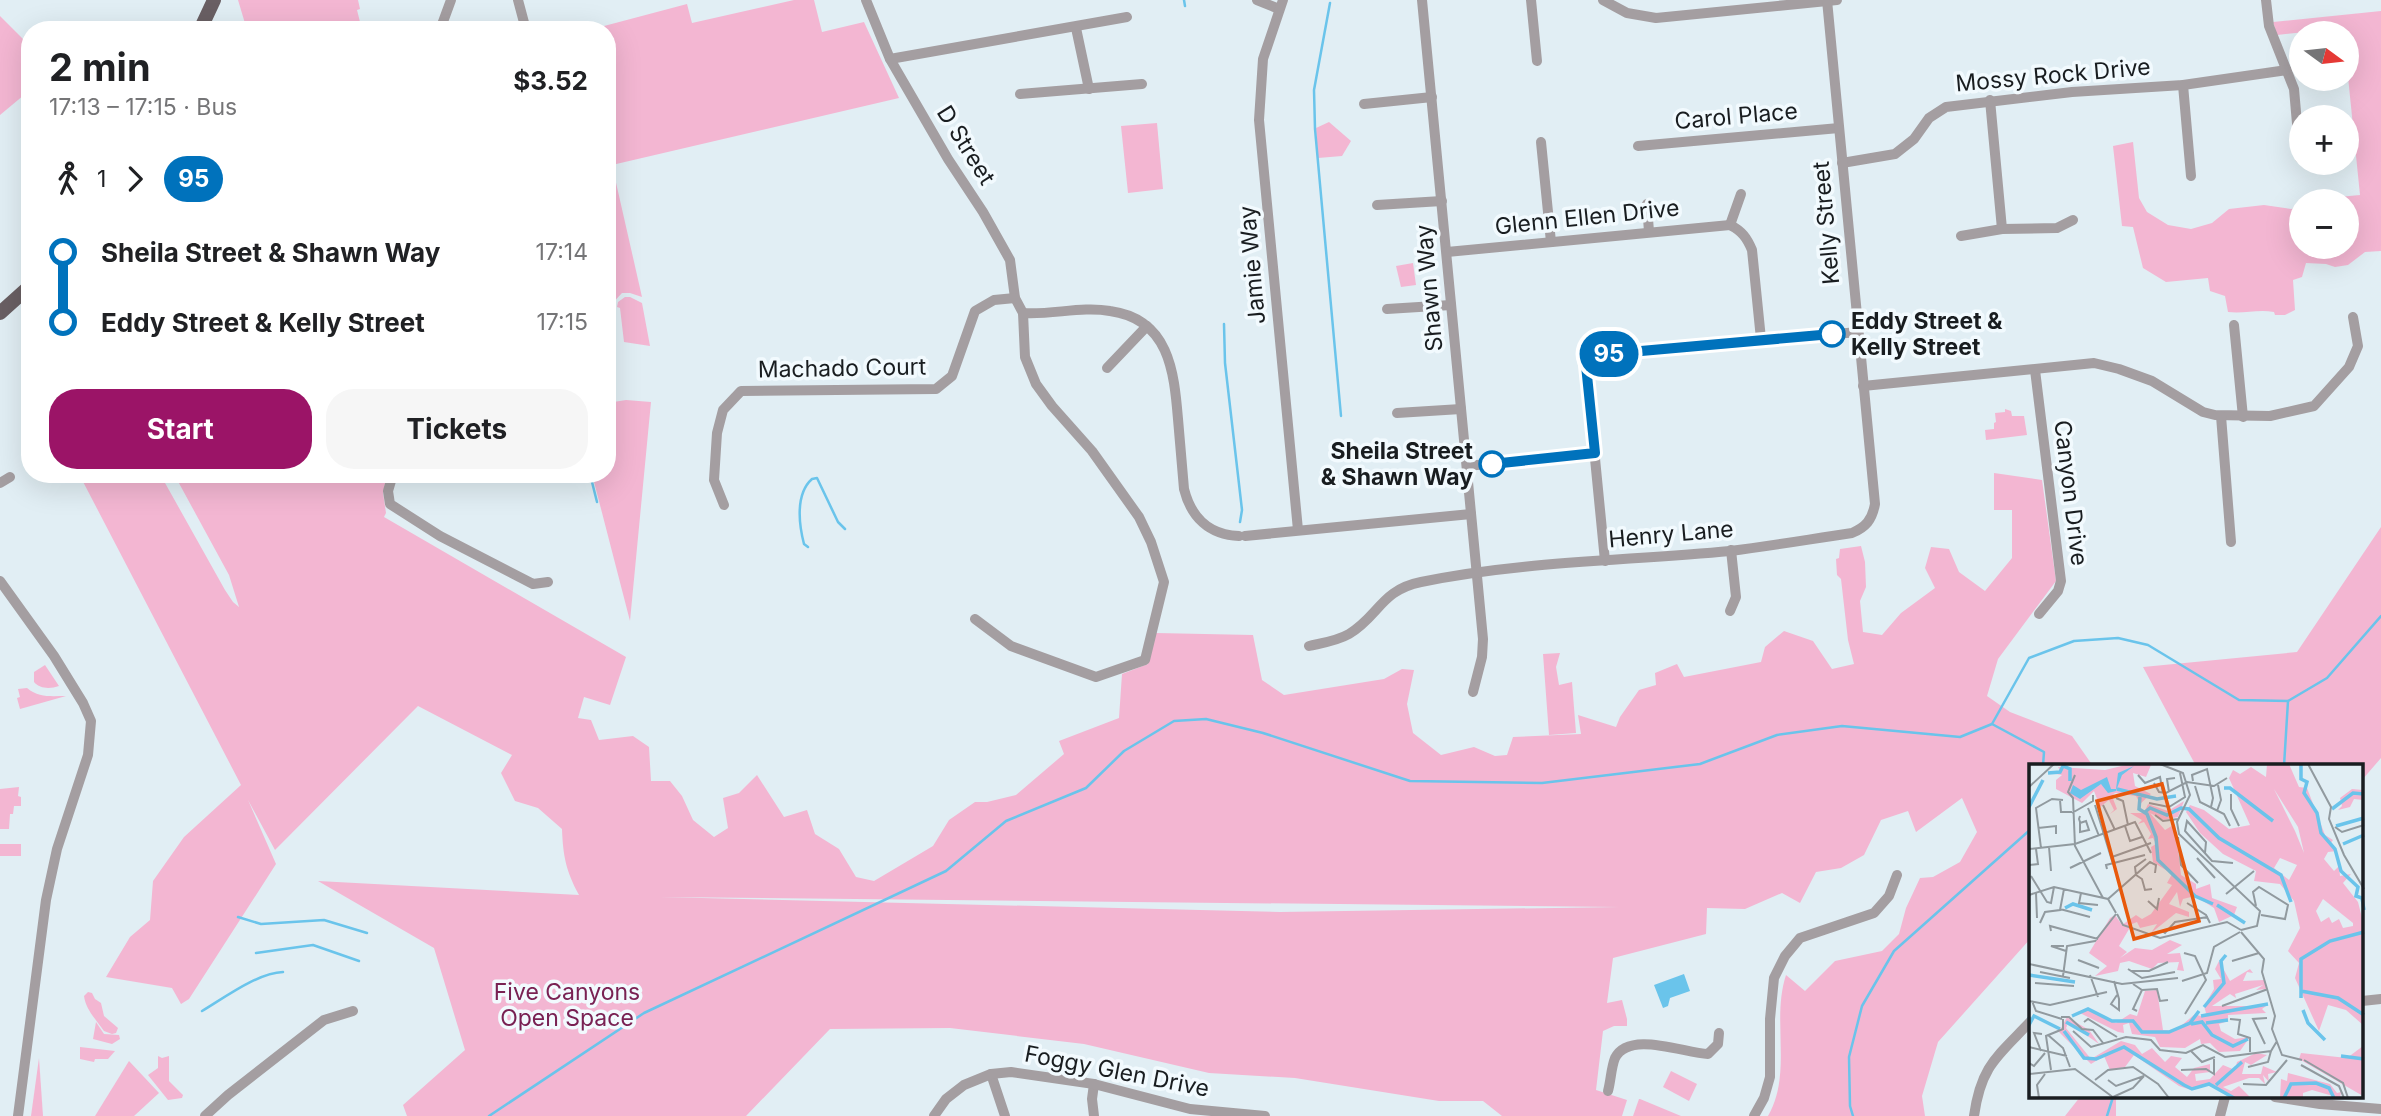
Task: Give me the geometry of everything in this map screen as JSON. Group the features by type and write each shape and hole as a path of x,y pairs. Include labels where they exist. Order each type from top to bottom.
{"main road":[{"path":"204,21 214,0"},
{"path":"0,313 21,294"}],"street":[{"path":"443,21 451,0"},
{"path":"519,0 524,21"},
{"name":"D Street","path":"866,0 890,59 1010,260 1015,298 1023,313"},
{"path":"1257,0 1281,4"},
{"name":"Shawn Way","path":"1422,0 1483,639 1482,657 1473,692"},
{"path":"1531,0 1537,61"},
{"path":"1603,0 1627,13 1656,18 1830,1"},
{"path":"2266,0 2269,26 2294,89 2295,105"},
{"name":"Kelly Street","path":"1830,1 1842,163 1875,504 1868,524"},
{"name":"Jamie Way","path":"1281,4 1263,59 1259,120 1298,530"},
{"path":"890,59 1127,17"},
{"path":"1076,27 1089,89"},
{"name":"Mossy Rock Drive","path":"1842,163 1895,154 1914,139 1929,118 1946,107 1990,100 2183,85 2287,70"},
{"path":"1020,94 1142,85"},
{"path":"2183,85 2191,177"},
{"path":"1364,104 1432,97"},
{"path":"1990,100 2003,229"},
{"name":"Carol Place","path":"1638,146 1839,128"},
{"path":"1541,142 1551,242"},
{"path":"1741,194 1730,225 1740,230 1752,250 1761,339"},
{"path":"1377,205 1442,201"},
{"path":"1647,204 1649,232"},
{"path":"1961,236 2003,229 2057,228 2073,220"},
{"name":"Glenn Ellen Drive","path":"1447,252 1730,225"},
{"name":"Machado Court","path":"724,505 714,480 717,433 723,410 741,391 936,389 952,376 975,311 994,300 1015,298"},
{"path":"1387,309 1451,305"},
{"path":"975,619 1011,646 1096,677 1145,660 1164,582 1151,542 1139,517 1092,451 1036,384 1025,357 1023,313 1108,310 1123,313 1147,326 1161,342 1170,360 1174,379 1187,502 1202,523 1212,530 1242,536 1471,514"},
{"path":"1863,386 2094,363 2152,381 2199,410 2221,416 2270,416 2314,406 2349,367 2358,346 2353,317"},
{"path":"2234,325 2244,417"},
{"path":"1107,368 1147,326"},
{"path":"1605,561 1585,356 1858,332"},
{"name":"Canyon Drive","path":"2035,370 2061,582 2058,591 2039,614"},
{"path":"1397,413 1461,410"},
{"path":"2221,416 2231,542"},
{"path":"1467,466 1595,453"},
{"path":"390,483 388,491 390,504 440,536 533,584 548,582"},
{"name":"Henry Lane","path":"1309,646 1348,635 1364,623 1390,595 1407,585 1476,572 1731,550 1852,533 1868,524"},
{"path":"1730,611 1736,597 1731,550"},
{"path":"1,584 54,656 83,702 91,721 88,755 57,849 46,900 18,1116"},
{"path":"1754,1116 1770,1077 1770,1019 1774,978 1785,957 1801,938 1874,913 1889,896 1897,874"},
{"path":"205,1116 228,1094 324,1020 353,1011"},
{"path":"1974,1116 1982,1078 1992,1062 2029,1023"},
{"path":"1608,1091 1614,1061 1619,1052 1628,1046 1655,1045 1708,1054 1718,1044 1719,1033"},
{"name":"Foggy Glen Drive","path":"934,1116 946,1099 964,1085 991,1074 1011,1072 1094,1084 1190,1112 1265,1116"},
{"path":"991,1074 1005,1116"},
{"path":"1094,1084 1094,1116"},
{"path":"2220,1116 2225,1098"},
{"path":"2282,1098 2381,1109"}],"green space":[{"path":"238,0 358,0 360,9 357,10 360,21 244,21"},
{"path":"794,0 814,0 822,32 864,22 899,98 616,164 616,23 687,4 692,23"},
{"path":"2381,11 2381,251 2365,252 2359,257 2359,105 2351,105 2349,91 2359,91 2359,21 2289,21 2289,34 2277,35 2273,22"},
{"path":"0,16 21,37 21,98 0,115"},
{"path":"1329,122 1351,141 1342,156 1318,158 1316,128"},
{"path":"1157,123 1163,189 1128,193 1121,126"},
{"path":"2133,142 2139,198 2147,212 2168,225 2191,229 2212,223 2229,209 2264,205 2289,209 2289,259 2356,259 2348,265 2335,267 2306,263 2302,277 2293,280 2295,310 2285,315 2275,315 2274,312 2268,311 2228,312 2225,296 2210,291 2208,278 2166,282 2143,268 2133,227 2122,226 2113,146"},
{"path":"616,183 642,297 622,293 616,299"},
{"path":"1413,263 1416,285 1401,287 1396,266"},
{"path":"625,297 642,303 650,346 624,342 620,308 617,307 618,302"},
{"path":"616,402 651,402 630,621 594,483 616,483"},
{"path":"2005,409 2011,411 2012,416 2024,416 2027,435 1986,440 1985,430 1994,429 1995,413 2005,412"},
{"name":"Five Canyons Open Space","path":"1994,473 2042,480 2056,581 1998,659 1987,696 2010,712 2072,736 2092,764 2029,764 2029,940 1938,1042 1922,1096 1925,1116 1768,1116 1779,1082 1780,1010 1786,975 1805,991 1835,961 1882,951 1899,934 1906,908 1920,878 1933,877 1960,862 1977,832 1962,798 1916,832 1908,811 1881,820 1864,855 1841,868 1816,872 1800,903 1782,893 1745,909 1707,908 1706,934 1613,958 1607,1003 1622,1000 1627,1026 1614,1026 1603,1031 1596,1090 1627,1100 1622,1116 1502,1116 1483,1101 1439,1101 1295,1078 1209,1073 1084,1044 950,1028 830,1029 746,1116 407,1116 403,1105 465,1050 434,948 318,881 579,895 566,863 562,829 538,808 515,801 501,773 512,755 418,706 275,850 248,800 276,864 189,999 181,1004 172,988 106,977 130,937 150,920 153,881 184,837 241,785 84,483 165,483 225,590 239,607 229,575 179,483 385,483 384,517 626,657 610,705 584,697 578,718 591,720 599,740 633,736 649,747 651,781 670,781 682,796 693,820 714,837 728,828 723,798 739,793 757,775 784,817 807,810 815,834 839,849 856,877 874,881 933,846 949,820 975,802 1016,795 1064,754 1059,741 1119,718 1122,674 1148,664 1156,633 1253,635 1262,680 1284,695 1384,679 1402,669 1414,670 1407,704 1413,733 1441,755 1474,747 1495,756 1507,755 1513,737 1581,734 1578,715 1616,727 1639,690 1656,685 1655,673 1677,664 1684,677 1761,662 1765,647 1784,631 1813,641 1832,669 1854,664 1848,640 1841,579 1837,575 1836,559 1839,558 1840,549 1861,546 1866,587 1860,601 1863,632 1882,635 1901,613 1935,588 1925,568 1931,547 1949,549 1959,572 1985,591 2012,558 2012,510 1994,510","holes":["660,897 1619,907 1280,912"]},
{"path":"2381,527 2381,758 2364,778 2364,764 2195,764 2143,667 2297,652"},
{"path":"1560,653 1556,667 1559,685 1572,682 1576,733 1549,735 1543,654"},
{"path":"45,665 59,686 45,688 34,682 34,672"},
{"path":"27,688 41,695 66,696 20,709 18,689"},
{"path":"19,787 21,806 14,806 13,814 10,814 9,829 0,829 0,789"},
{"path":"0,844 21,844 21,856 0,856"},
{"path":"88,992 101,1003 104,1016 118,1028 116,1033 104,1031 91,1014 84,996"},
{"path":"96,1022 104,1034 119,1035 120,1039 112,1044 93,1039"},
{"path":"80,1047 115,1051 108,1059 95,1059 94,1062 80,1059"},
{"path":"158,1056 169,1056 169,1081 183,1095 182,1098 168,1100 148,1075 158,1068"},
{"path":"39,1058 43,1116 31,1116"},
{"path":"129,1061 159,1093 134,1116 95,1116"},
{"path":"1671,1071 1697,1084 1689,1101 1663,1087"},
{"path":"2079,1098 2116,1098 2116,1116 2065,1116"},
{"path":"1640,1099 1681,1116 1633,1116"}],"water":[{"path":"1684,974 1690,991 1670,998 1668,1006 1663,1008 1654,985"}],"waterway":[{"path":"1184,0 1185,6"},
{"path":"1330,3 1314,90 1315,129 1341,416"},
{"path":"1224,324 1225,363 1242,510 1240,522"},
{"path":"808,547 802,536 800,510 803,493 812,479 817,478 838,522 845,529"},
{"path":"592,483 597,502"},
{"path":"489,1116 644,1013 946,871 1006,821 1086,788 1124,751 1174,721 1206,719 1263,733 1410,781 1542,783 1700,764 1777,735 1842,726 1960,737 1992,724 2029,658 2074,641 2118,638 2148,645 2239,700 2288,701 2327,678 2381,616"},
{"path":"2284,764 2288,701"},
{"path":"1992,724 2044,752 2043,764"},
{"path":"1853,1116 1850,1106 1849,1057 1862,1006 1894,951 2029,831"},
{"path":"238,917 261,924 324,920 367,933"},
{"path":"256,953 313,945 359,961"},
{"path":"202,1011 252,981 283,972"},
{"path":"2107,1116 2113,1098"}],"bus line":[{"name":"95","path":"1492,464 1595,453 1585,356 1832,334"}],"place":[{"name":"Eddy Street & Kelly Street","path":"1832,334"},
{"name":"Sheila Street & Shawn Way","path":"1492,464"}]}
